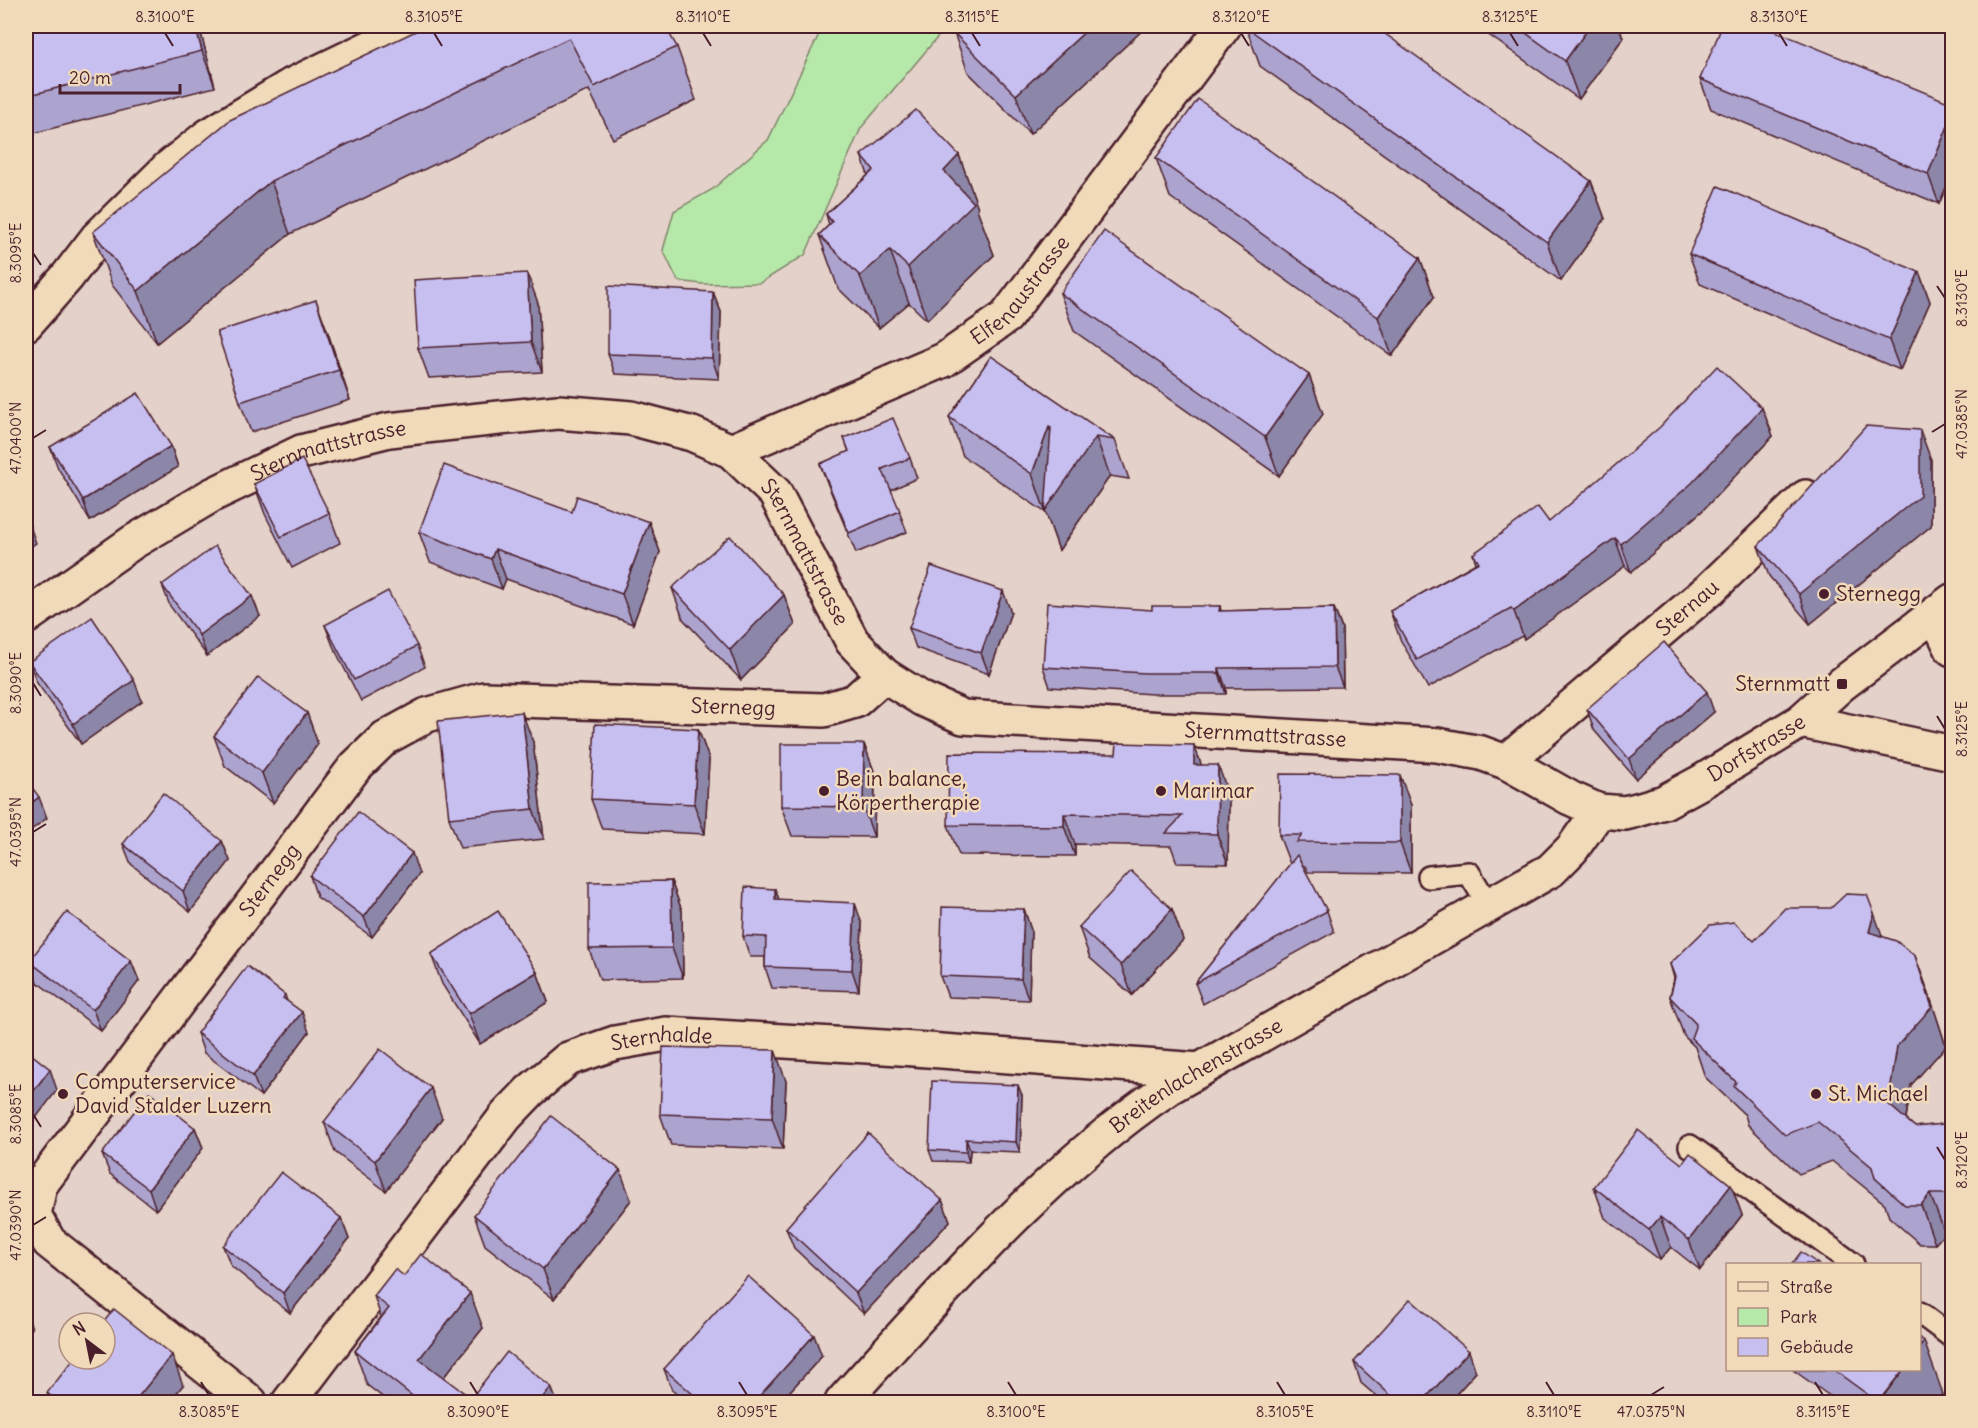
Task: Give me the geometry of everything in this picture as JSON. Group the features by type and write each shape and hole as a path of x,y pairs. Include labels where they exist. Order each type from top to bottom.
{"street":[{"path":"26,324 97,238 168,168 208,136 291,86 415,26"},
{"name":"Elfenaustrasse","path":"731,451 944,360 1006,317 1224,26"},
{"name":"Sternmattstrasse","path":"26,617 133,542 212,495 301,452 389,430 558,412 630,417 692,434 731,451 775,493 852,641 884,675 922,699 963,717 1437,745 1480,753 1506,762 1570,798 1599,811"},
{"name":"Sternau","path":"1506,762 1710,588 1829,476"},
{"path":"1944,608 1953,649"},
{"name":"Dorfstrasse","path":"1599,811 1626,813 1664,802 1701,782 1801,720 1842,684 1944,608"},
{"name":"Sternegg","path":"250,1402 49,1242 34,1215 40,1185 355,767 385,738 427,715 484,699 824,710 855,700 884,675"},
{"path":"1801,720 1953,753"},
{"name":"Breitenlachenstrasse","path":"842,1402 931,1304 1062,1171 1126,1117 1168,1088 1551,870 1572,849 1599,811"},
{"name":"Sternhalde","path":"289,1402 506,1116 530,1090 568,1059 615,1043 666,1034 1200,1070"}],"lane":[{"path":"1429,877 1469,873 1489,906"},
{"path":"1690,1146 1852,1263"},
{"path":"1921,1314 1953,1337"}],"green space":[{"path":"823,26 947,26 861,128 805,255 760,283 702,284 678,281 663,250 674,211 713,189 768,140"}],"building":[{"path":"26,26 195,26 202,51 26,96"},
{"path":"426,26 665,26 677,47 594,87 569,38 271,181 138,291 93,232 230,120"},
{"path":"961,26 1091,26 1016,95 954,33"},
{"path":"1247,26 1374,26 1591,181 1547,242"},
{"path":"1516,26 1590,26 1565,61"},
{"path":"1722,26 1763,26 1953,104 1953,114 1928,174 1700,79"},
{"path":"1198,99 1420,258 1378,317 1156,158"},
{"path":"916,110 959,155 944,171 974,203 908,267 890,250 860,276 819,235 832,222 826,214 874,170 861,155"},
{"path":"1718,186 1919,272 1889,340 1689,254"},
{"path":"1104,231 1309,375 1265,437 1060,293"},
{"path":"527,273 531,342 418,348 414,280"},
{"path":"608,286 713,292 712,358 608,354"},
{"path":"316,300 339,370 240,402 217,332"},
{"path":"991,356 1115,440 1096,437 1045,511 1051,428 1049,427 1032,474 949,417"},
{"path":"1717,366 1762,408 1692,483 1621,544 1615,538 1514,611 1511,608 1417,660 1390,611 1479,562 1473,554 1538,507 1549,522 1660,427"},
{"path":"138,393 171,446 83,500 50,447"},
{"path":"893,418 910,458 882,469 900,511 849,533 820,464 849,451 844,438"},
{"path":"1866,426 1920,430 1920,496 1799,594 1758,546"},
{"path":"302,459 329,513 281,537 254,484"},
{"path":"444,465 572,512 577,496 649,522 622,594 495,549 491,559 419,532"},
{"path":"730,536 784,595 730,650 672,588"},
{"path":"215,546 252,596 199,635 162,585"},
{"path":"931,566 1003,591 981,653 909,628"},
{"path":"388,591 417,646 354,680 325,625"},
{"path":"1047,603 1152,610 1152,606 1220,606 1219,611 1334,608 1335,667 1219,668 1219,673 1145,673 1043,667"},
{"path":"92,617 134,680 73,724 29,662"},
{"path":"1664,642 1707,692 1629,759 1587,709"},
{"path":"258,677 307,713 262,773 214,736"},
{"path":"522,712 533,809 449,818 438,721"},
{"path":"595,724 698,729 694,804 591,799"},
{"path":"1117,743 1194,745 1194,765 1218,765 1217,834 1166,833 1182,816 1064,814 1064,826 948,825 949,753 1116,754"},
{"path":"781,744 864,744 863,807 781,806"},
{"path":"1280,774 1400,775 1400,843 1297,842 1302,835 1279,835"},
{"path":"26,779 39,797 26,807"},
{"path":"163,793 222,841 183,891 123,844"},
{"path":"358,812 412,853 364,917 310,876"},
{"path":"1297,855 1327,911 1195,983"},
{"path":"1131,871 1172,909 1121,965 1079,927"},
{"path":"671,881 672,948 589,949 589,882"},
{"path":"745,887 775,889 775,899 855,903 852,970 765,967 766,937 743,936"},
{"name":"St. Michael","path":"1846,894 1867,895 1874,913 1869,932 1896,941 1915,956 1932,1007 1897,1046 1888,1104 1915,1127 1953,1123 1953,1194 1930,1194 1921,1205 1905,1205 1875,1178 1872,1167 1818,1122 1785,1135 1734,1086 1736,1082 1691,1038 1696,1024 1670,997 1675,977 1670,964 1710,925 1734,922 1754,941 1785,908 1831,908"},
{"path":"942,907 1024,909 1021,979 940,976"},
{"path":"498,911 537,972 469,1014 431,954"},
{"path":"67,912 131,961 93,1010 29,961"},
{"path":"247,966 285,995 283,998 302,1012 253,1076 197,1033"},
{"path":"663,1047 775,1050 772,1118 660,1114"},
{"path":"380,1049 431,1088 375,1161 324,1122"},
{"path":"26,1050 50,1069 26,1101"},
{"path":"932,1081 1018,1085 1016,1142 966,1139 966,1152 929,1150"},
{"path":"149,1092 195,1128 149,1189 102,1154"},
{"path":"551,1116 620,1170 543,1269 474,1215"},
{"path":"1638,1130 1682,1164 1690,1153 1731,1185 1689,1240 1660,1217 1649,1230 1594,1187"},
{"path":"868,1133 942,1200 856,1293 786,1228"},
{"path":"281,1172 341,1218 283,1293 223,1246"},
{"path":"1801,1252 1817,1263 1793,1263"},
{"path":"421,1254 470,1293 419,1359 471,1398 507,1352 551,1387 539,1402 420,1402 355,1351 389,1308 374,1296 395,1269 404,1276"},
{"path":"748,1276 814,1335 754,1402 702,1402 664,1369"},
{"path":"1410,1299 1469,1351 1422,1402 1398,1402 1354,1362"},
{"path":"117,1311 172,1355 134,1402 59,1402 47,1393 64,1371 117,1371"},
{"path":"1835,1371 1902,1371 1878,1402"},
{"path":"1671,1394 1683,1402 1665,1402"}],"place":[{"name":"Sternegg","path":"1824,594"},
{"name":"Sternmatt","path":"1842,684"},
{"name":"Be in balance, Körpertherapie","path":"824,791"},
{"name":"Marimar","path":"1161,791"},
{"name":"Computerservice David Stalder Luzern","path":"63,1094"},
{"name":"St. Michael","path":"1816,1094"}]}
